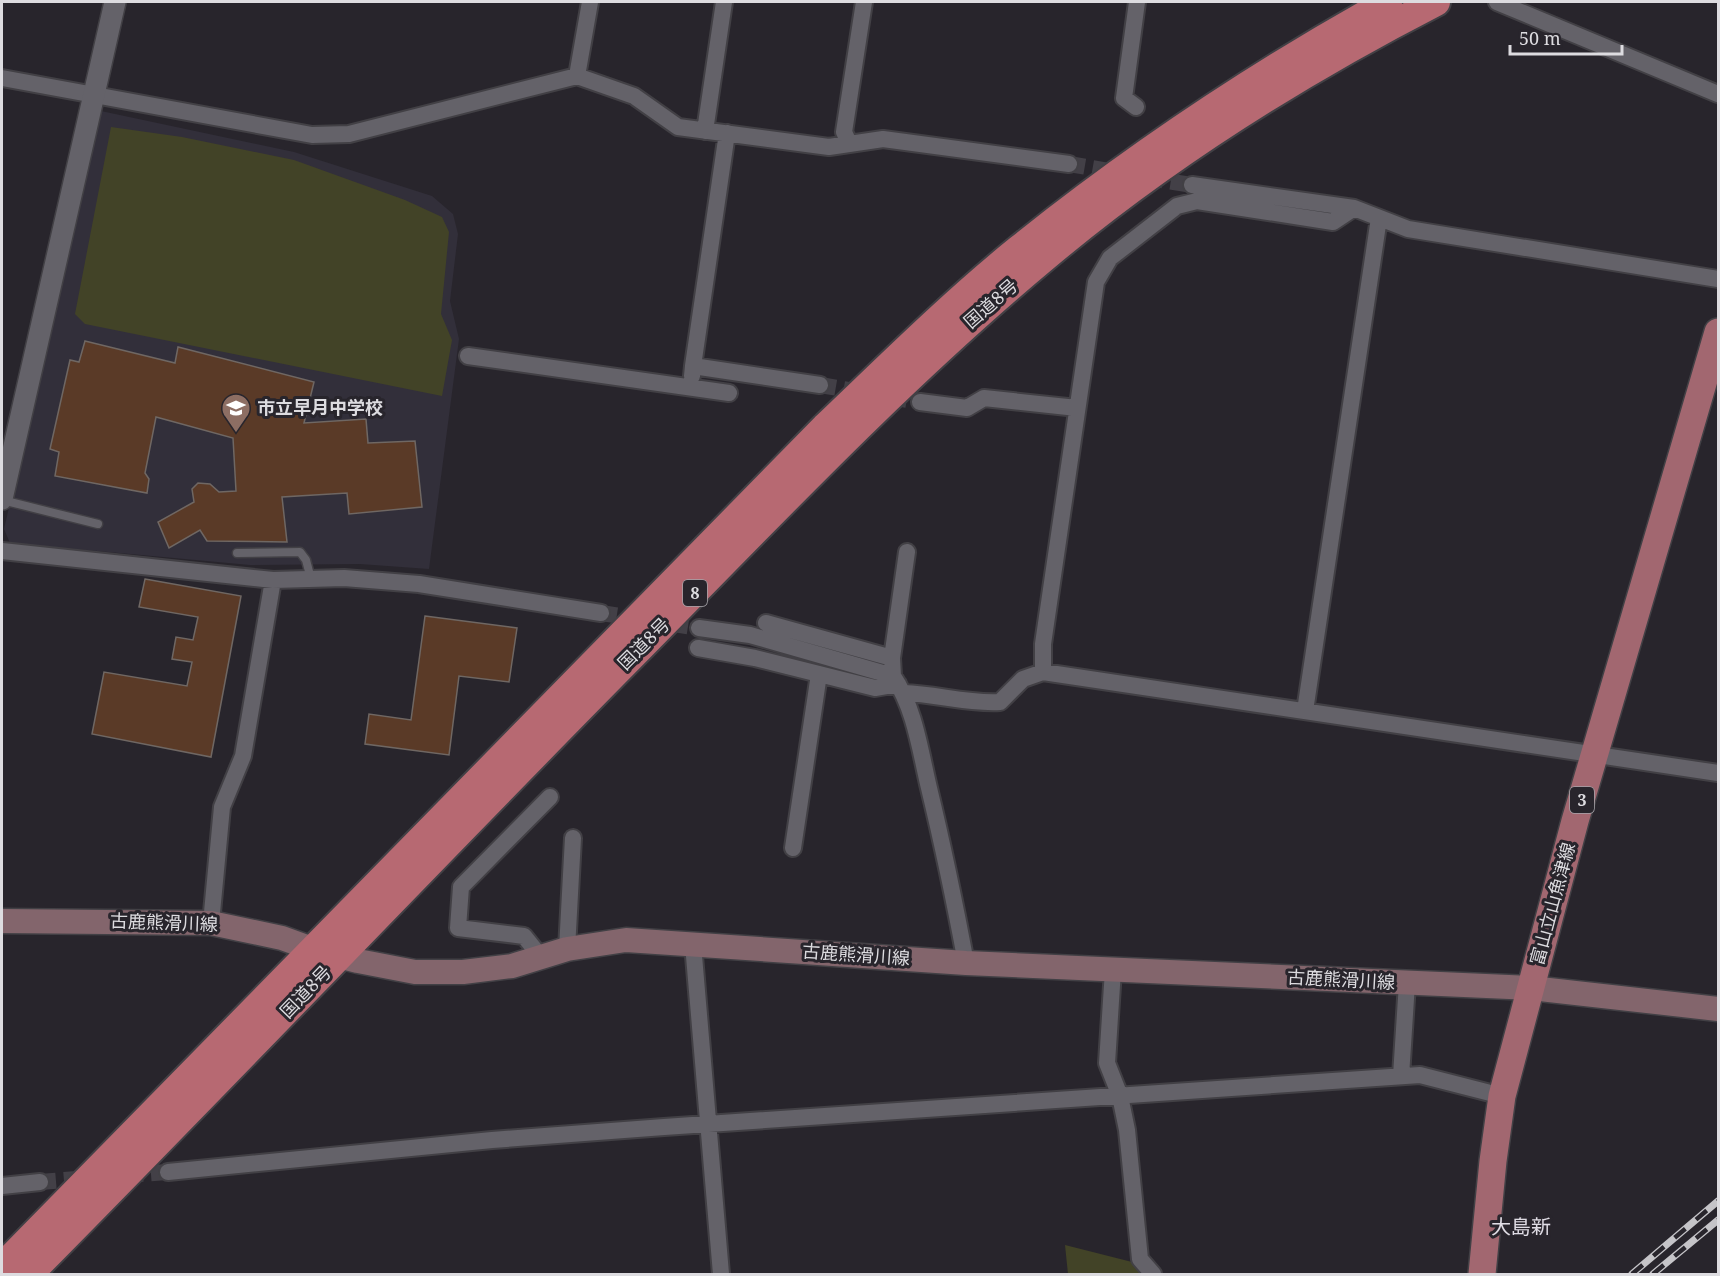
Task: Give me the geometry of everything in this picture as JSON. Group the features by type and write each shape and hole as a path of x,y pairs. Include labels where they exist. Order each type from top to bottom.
{"highway":[{"name":"国道8号","path":"29,1275 327,954 825,427 1017,251 1136,160 1213,106 1388,2"},
{"name":"国道8号","path":"2,1268 327,954 408,883 812,473 938,350 1047,255 1232,120 1372,34 1436,2"}],"main road":[{"name":"富山立山魚津線","path":"1482,1275 1502,1096 1575,821 1597,753 1719,333"},
{"name":"古鹿熊滑川線","path":"2,921 211,923 282,938 327,954 415,972 464,972 512,966 567,949 626,940 966,963 1531,988 1719,1008"}],"street":[{"path":"2,500 115,2"},
{"path":"577,76 590,2"},
{"path":"705,130 724,2"},
{"path":"849,142 844,132 864,2"},
{"path":"1136,107 1124,98 1137,2"},
{"path":"1497,2 1719,94"},
{"path":"2,78 312,135 349,134 577,76 634,96 678,127 829,147 849,142 883,139 1069,164"},
{"path":"691,386 727,133"},
{"path":"1192,185 1354,208 1408,229 1719,279"},
{"path":"1043,672 1043,644 1096,282 1110,258 1176,206 1197,201 1333,222 1354,208"},
{"path":"1305,711 1379,218"},
{"path":"468,356 729,393"},
{"path":"693,366 820,385"},
{"path":"920,402 967,408 984,398 1077,408"},
{"path":"2,551 273,580 344,578 419,584 600,613"},
{"path":"907,552 892,658 898,684 914,723 951,881 966,963"},
{"path":"211,923 222,807 243,756 273,580"},
{"path":"766,623 892,658"},
{"path":"699,628 750,635 930,694 975,704 1000,702 1023,679 1043,672 1719,773"},
{"path":"698,648 756,658 875,688 898,684"},
{"path":"793,848 819,674"},
{"path":"540,956 524,936 458,928 461,887 550,797"},
{"path":"567,949 573,838"},
{"path":"693,944 721,1275"},
{"path":"1113,970 1107,1063 1120,1096 1127,1130 1140,1259 1153,1275"},
{"path":"1401,1076 1407,983"},
{"path":"168,1172 492,1140 1401,1076 1420,1075 1502,1096"},
{"path":"2,1186 40,1182"}],"lane":[{"path":"2,500 98,524"},
{"path":"237,553 300,552 306,560 310,579"}],"shaded area":[{"name":"市立早月中学校","path":"101,111 294,152 432,196 453,214 458,234 450,301 459,339 429,569 360,564 250,565 10,543 4,529"}],"green space":[{"path":"111,127 182,137 294,160 405,200 442,217 449,232 441,314 452,340 442,396 85,324 75,314"},
{"path":"1065,1245 1136,1263 1148,1274 1068,1274"}],"building":[{"path":"85,341 175,363 178,347 314,382 304,423 366,419 368,443 415,441 422,507 349,514 347,493 282,497 287,542 207,541 200,530 169,548 158,522 194,502 192,489 198,483 210,484 219,492 236,491 233,438 156,417 145,473 149,479 147,493 55,476 59,452 50,449 70,360 79,362"},
{"path":"145,579 241,596 211,757 92,734 104,672 187,686 192,662 172,659 176,637 193,640 198,617 139,607"},
{"path":"425,616 517,628 509,682 459,676 449,755 365,744 369,714 411,720"}],"tunnel":[{"path":"1069,164 1121,173"},
{"path":"1147,178 1192,185"},
{"path":"820,385 920,402"},
{"path":"601,613 699,628"},
{"path":"127,1175 168,1172"},
{"path":"40,1182 89,1178"}],"railway":[{"path":"1632,1274 1718,1201"},
{"path":"1653,1274 1718,1220"}],"place":[{"name":"市立早月中学校","path":"236,434"}],"district":[{"name":"大島新","path":"1521,1227"}]}
